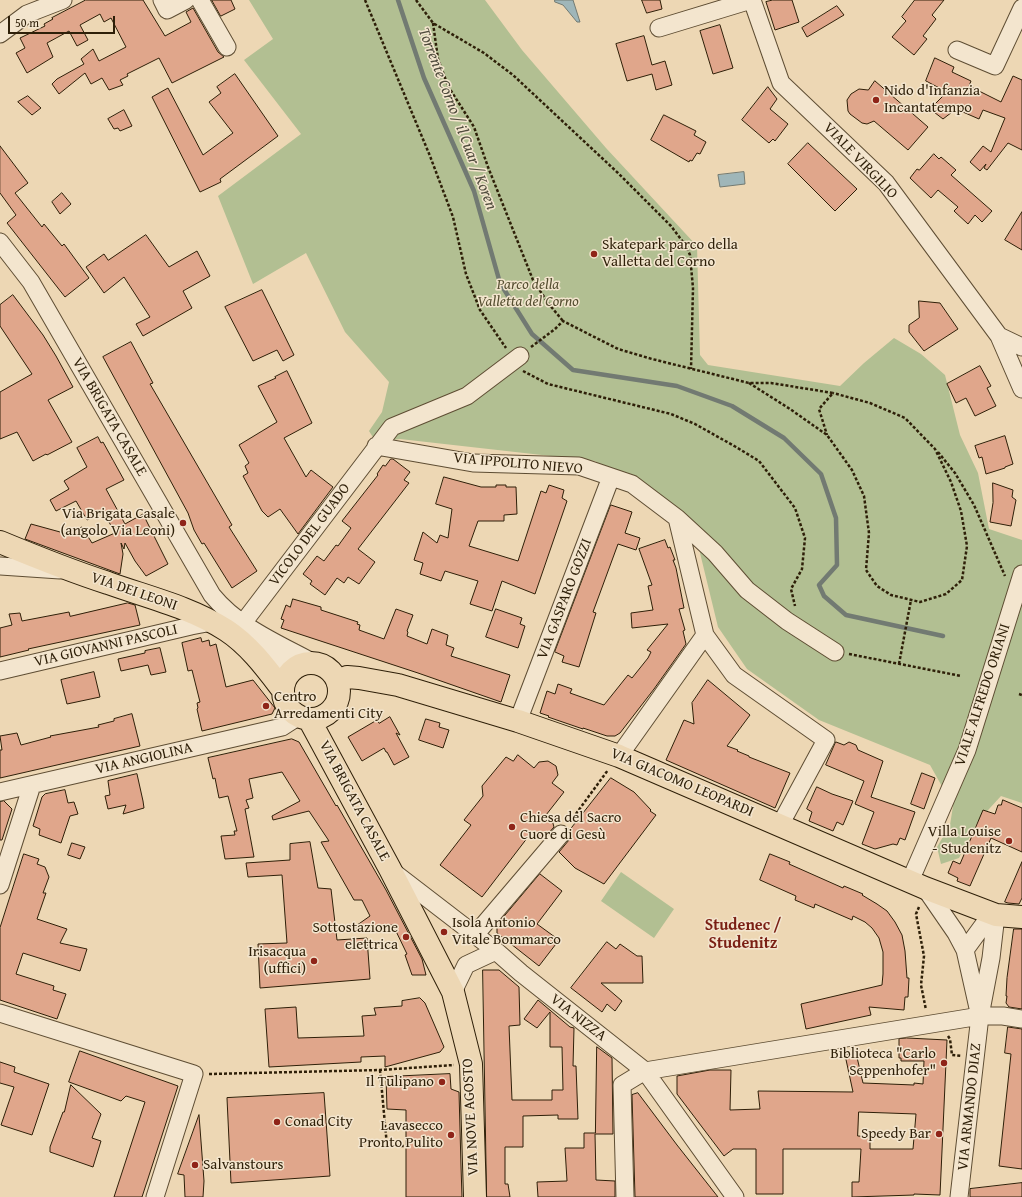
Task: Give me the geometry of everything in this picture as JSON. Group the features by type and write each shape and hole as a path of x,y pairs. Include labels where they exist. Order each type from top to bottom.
{"main road":[{"name":"VIA DEI LEONI","path":"0,542 72,571 186,610 212,622 226,631 285,681"},
{"path":"285,681 295,667 303,663 312,662"},
{"name":"VIA BRIGATA CASALE","path":"304,720 330,712 345,684 323,665 312,662"},
{"name":"VIA BRIGATA CASALE","path":"285,681 284,700 304,720 390,869"},
{"name":"VIA GIACOMO LEOPARDI","path":"345,684 398,685 518,720 619,756 780,825 918,891 996,914 1022,917"},
{"name":"VIA NOVE AGOSTO","path":"390,869 452,992 471,1064 474,1197"}],"street":[{"path":"0,34 27,14 63,0"},
{"path":"162,0 167,10 186,0"},
{"path":"200,0 227,47"},
{"path":"659,28 752,0"},
{"name":"VIALE VIRGILIO","path":"752,0 781,83 886,184 999,336 1022,389"},
{"path":"1016,0 1022,3"},
{"path":"957,50 995,66 1022,8"},
{"name":"VIA BRIGATA CASALE","path":"0,242 31,282 212,595 222,607 247,626 312,662"},
{"name":"VIALE VIRGILIO","path":"999,336 1022,347"},
{"name":"VICOLO DEL GUADO","path":"247,626 376,446 392,427 467,396 517,358"},
{"name":"VIA IPPOLITO NIEVO","path":"376,446 473,463 580,466 632,484 677,518 715,553 747,590 787,621 835,652"},
{"name":"VIA GASPARO GOZZI","path":"518,720 611,477"},
{"path":"677,518 705,635 734,674 826,740 780,825"},
{"path":"0,566 72,571"},
{"name":"VIALE ALFREDO ORIANI","path":"918,891 967,750 1022,574"},
{"path":"186,610 212,595"},
{"name":"VIA GIOVANNI PASCOLI","path":"0,671 212,622"},
{"name":"VIA BRIGATA CASALE","path":"247,626 284,664 285,681"},
{"path":"619,756 705,635"},
{"name":"VIA ANGIOLINA","path":"0,792 282,727 304,720"},
{"path":"0,885 32,785"},
{"path":"475,935 561,834"},
{"name":"VIA NIZZA","path":"390,869 496,951 521,973 645,1071 735,1197"},
{"path":"918,891 956,933 965,950 980,1016"},
{"path":"965,950 984,924 996,914"},
{"name":"VIA ARMANDO DIAZ","path":"959,1197 980,1016 991,958 996,914"},
{"path":"452,992 466,965 496,951"},
{"path":"0,1013 194,1074 155,1197"},
{"path":"625,1197 622,1085 645,1071 980,1016 1022,1018"}],"path":[{"path":"365,0 430,156 453,217 466,274 480,310 517,358 524,372 548,384 671,414 695,424 758,461 795,508 805,538 802,569 791,589 794,605 798,610"},
{"path":"416,0 433,23 484,53 513,75 618,172 671,226 686,246 690,255 693,288 691,369"},
{"path":"433,23 438,59 448,86 474,127 488,167 533,280 548,303 563,321 618,349 749,383 771,383 833,393 870,403 905,418 935,449 955,473 974,504 1014,599"},
{"path":"517,358 555,329 563,321"},
{"path":"749,383 827,435"},
{"path":"833,393 819,410 827,435 852,470 864,496 869,534 866,570 877,586 891,594 920,602 946,594 962,580 967,546 962,511 951,482 935,449"},
{"path":"899,664 906,620 911,600"},
{"path":"835,652 961,676"},
{"path":"561,834 619,756"},
{"path":"918,891 916,914 924,956 921,985 927,1012"},
{"path":"947,1034 950,1040 952,1055"},
{"path":"194,1074 380,1070 471,1064"},
{"path":"380,1070 387,1146 404,1146"}],"green space":[{"name":"Parco della Valletta del Corno","path":"249,0 485,0 522,50 606,148 697,246 700,355 708,365 840,386 864,363 894,338 921,354 945,375 960,435 978,473 989,529 1022,540 1022,803 1001,796 978,821 959,858 941,864 937,847 950,825 953,806 930,765 819,720 747,669 718,627 692,520 595,461 400,439 376,442 369,431 382,412 389,382 345,332 306,253 253,284 218,196 301,134 244,60 273,39"},
{"path":"621,872 674,909 654,938 601,901"}],"water":[{"path":"555,0 573,0 580,22 577,22 563,5 555,2"},
{"path":"744,172 745,184 720,187 718,175"}],"building":[{"path":"86,0 143,0 165,36 191,22 186,12 193,8 218,52 224,57 172,83 159,58 127,74 128,76 120,80 123,85 109,90 102,78 91,84 85,73 59,94 52,84 57,79 84,64 81,59 93,49 99,61 126,47 111,18 104,22 100,14 80,25 88,40 77,46 69,31 47,43 53,57 27,73 16,53 25,48 20,38 45,26 44,24 53,19 52,18"},
{"path":"212,0 231,0 235,9 221,16"},
{"path":"642,0 660,0 662,9 647,13"},
{"path":"773,0 792,0 799,22 775,30 766,2"},
{"path":"915,0 944,0 932,15 936,19 923,36 927,39 914,55 892,37 906,21 902,17"},
{"path":"837,6 844,15 807,37 802,28"},
{"path":"720,25 733,68 713,74 700,31"},
{"path":"644,36 652,65 665,61 672,85 656,90 652,74 627,81 616,44"},
{"path":"935,58 954,67 952,72 971,81 969,86 1001,102 1013,76 1022,80 1022,150 1008,143 987,170 984,168 986,164 980,171 970,162 983,146 991,152 1005,118 983,110 979,119 956,109 943,119 930,109 947,92 926,81"},
{"path":"235,74 278,136 220,179 221,182 200,192 152,97 168,88 203,155 233,133 209,102 221,93 217,87"},
{"path":"875,81 928,127 908,150 874,121 867,124 862,123 848,111 847,100 851,94 859,89 868,90"},
{"path":"768,87 777,99 770,109 788,124 775,141 773,139 769,143 742,120"},
{"path":"28,96 41,108 32,115 18,102"},
{"path":"124,110 132,126 120,131 118,128 114,129 108,119"},
{"path":"664,115 696,131 694,135 706,142 700,154 697,153 692,161 690,160 689,162 651,140"},
{"path":"808,143 857,189 835,211 788,164"},
{"path":"0,146 28,183 15,193 42,227 44,224 62,246 64,244 89,278 65,297 7,223 16,215 0,193"},
{"path":"934,154 939,159 941,157 956,170 951,175 992,211 982,222 975,215 968,224 954,211 958,207 938,190 931,198 910,178 917,169 919,170"},
{"path":"62,193 71,204 60,214 52,202"},
{"path":"1022,212 1022,250 1005,240"},
{"path":"146,235 169,267 197,251 210,276 183,291 192,308 143,336 136,324 150,317 124,277 104,293 86,267 104,254 108,260"},
{"path":"262,290 294,355 283,361 277,350 253,361 225,307"},
{"path":"13,295 43,335 73,387 48,400 72,442 33,461 17,432 0,439 0,392 32,374 0,326 0,305"},
{"path":"919,301 940,303 958,329 924,351 909,332 909,325 919,318"},
{"path":"131,342 153,383 150,384 232,525 229,527 257,571 232,588 204,543 202,544 194,530 188,513 103,357"},
{"path":"980,366 991,386 987,388 996,406 975,416 966,398 956,403 947,384"},
{"path":"287,371 312,423 284,438 306,477 311,470 333,487 298,534 280,509 268,517 262,511 243,476 248,473 245,466 249,463 239,445 277,422 258,386"},
{"path":"1005,436 1013,464 986,474 982,457 979,458 975,446"},
{"path":"98,437 101,443 103,442 124,480 106,489 125,524 143,514 168,564 146,576 135,561 125,543 124,549 121,543 123,554 120,574 25,539 31,524 71,535 69,532 82,527 92,543 115,533 103,511 87,520 76,501 56,511 50,500 69,489 64,481 87,467 77,448"},
{"path":"391,459 410,472 404,480 409,483 358,549 375,562 359,584 348,577 344,583 337,578 325,595 310,584 312,581 303,574 317,556 324,561 336,545 338,546 351,528 342,521 378,475 377,474 383,465 385,466"},
{"path":"444,477 481,487 506,485 506,487 516,487 517,514 504,515 504,521 478,521 469,546 518,561 541,491 546,493 549,485 564,490 562,498 567,501 535,594 502,581 492,611 470,604 478,581 445,571 441,581 420,574 423,563 414,560 423,532 437,543 440,535 448,538 452,509 436,504"},
{"path":"993,483 1013,490 1012,497 1016,500 1011,526 990,522 993,503"},
{"path":"611,505 632,512 625,533 640,538 636,550 618,544 593,612 596,613 579,667 562,662 564,656 555,652"},
{"path":"665,540 668,548 670,547 675,560 673,560 684,608 679,609 685,630 683,631 686,644 654,689 620,733 615,736 607,736 583,729 540,713 547,691 555,694 558,684 572,689 570,693 604,705 628,675 632,678 648,658 651,652 647,650 668,624 632,628 631,613 653,610 648,586 652,585 639,549"},
{"path":"293,599 321,607 321,610 358,622 357,624 360,625 359,630 384,639 396,609 413,615 407,631 407,636 427,644 432,629 448,635 446,645 454,648 451,656 510,675 501,702 281,628 284,620 281,619 286,605 290,607"},
{"path":"128,603 135,605 140,625 28,649 29,650 0,657 0,628 12,625 9,614 20,613 22,621 69,612 70,616"},
{"path":"496,609 522,618 520,624 525,626 518,648 486,637"},
{"path":"201,638 202,642 209,640 210,646 216,644 226,687 253,680 275,708 272,714 202,731 197,709 197,703 200,702 192,670 188,671 182,643"},
{"path":"160,648 166,672 151,675 148,665 121,671 118,659"},
{"path":"94,672 100,697 67,704 61,680"},
{"path":"708,680 750,715 727,746 738,750 737,751 749,757 790,773 775,808 666,760 684,720 694,724 692,703"},
{"path":"132,714 140,746 0,778 0,750 2,750 0,736 17,733 21,745 51,737 50,736 99,727 98,725"},
{"path":"390,717 400,735 396,733 409,757 394,765 384,748 362,761 348,737 377,720 379,723"},
{"path":"426,719 440,723 439,727 449,730 443,748 419,740"},
{"path":"292,739 299,742 386,890 422,959 426,975 412,975 405,955 407,954 393,925 353,928 370,916 362,900 354,900 321,842 329,841 309,811 273,820 272,816 300,801 282,772 249,779 253,798 246,800 249,808 245,809 254,857 225,859 221,836 235,835 234,831 237,831 228,796 219,798 215,778 213,779 208,758"},
{"path":"836,742 844,745 849,742 856,745 858,750 883,761 871,797 915,812 905,840 900,838 897,845 893,844 875,849 862,844 874,812 855,804 864,781 826,765"},
{"name":"Chiesa del Sacro Cuore di Gesù","path":"518,755 534,768 539,762 548,761 556,766 558,775 552,783 564,792 546,815 552,820 554,827 545,837 538,838 531,833 482,897 440,865 471,825 464,820 483,796 482,786 506,757 513,761"},
{"path":"922,773 935,778 924,809 911,804"},
{"path":"137,774 144,808 123,814 126,805 108,809 105,796 110,795 108,781"},
{"path":"611,778 634,792 651,810 650,811 656,815 604,884 575,868 559,852 569,840 571,835 570,830"},
{"path":"817,787 853,801 843,825 837,822 833,831 809,821 812,812 807,809"},
{"path":"65,790 68,803 74,802 78,814 70,816 61,843 39,835 40,829 33,826 42,797 45,794"},
{"name":"Villa Louise - Studenitz","path":"1003,800 1022,808 1022,852 991,838 970,886 957,881 958,878 948,873 953,861 960,864 983,810 995,814 998,805 1001,805"},
{"path":"4,801 12,809 2,840 0,840 0,802"},
{"path":"310,842 318,888 331,889 337,940 367,938 370,979 260,988 258,944 287,943 282,875 248,877 246,863 290,860 290,844"},
{"path":"72,843 85,847 80,859 68,855"},
{"path":"24,854 39,859 37,864 45,867 49,877 43,893 46,893 37,919 67,929 60,943 87,949 80,971 23,953 16,974 54,986 53,990 66,994 57,1019 0,1000 0,928"},
{"path":"770,854 843,888 844,886 863,894 862,895 887,911 902,935 905,951 907,978 909,978 908,997 905,997 904,1010 869,1007 871,1015 806,1029 801,1004 882,985 883,952 879,938 872,928 865,922 853,916 852,920 815,904 814,908 795,900 796,896 760,880"},
{"name":"Villa Louise - Studenitz","path":"1022,862 1022,898 1019,904 1005,902"},
{"path":"540,874 562,891 537,924 559,940 539,966 497,933 497,925"},
{"path":"1014,929 1022,929 1022,1009 1009,1007 1006,1003 1007,978"},
{"path":"607,942 616,949 620,944 637,956 642,956 643,983 601,983 622,1001 615,1011 607,1004 602,1012 571,988"},
{"path":"483,970 499,970 519,987 520,1025 509,1026 512,1100 552,1100 552,1090 563,1090 562,1047 550,1047 550,1012 537,1028 524,1019 538,1000 570,1027 574,1028 573,1066 576,1066 578,1119 558,1119 558,1115 523,1116 523,1147 505,1147 505,1184 508,1184 510,1197 487,1197"},
{"path":"420,998 425,1003 444,1047 440,1052 385,1067 385,1056 361,1057 361,1062 269,1067 265,1009 296,1007 298,1038 364,1036 362,1016 376,1015 374,1008 402,1006 402,1001"},
{"path":"1008,1027 1022,1029 1022,1169 999,1166 1011,1054 1005,1053"},
{"path":"899,1039 947,1040 940,1195 914,1194 852,1197 852,1182 859,1182 861,1149 783,1149 783,1194 756,1194 756,1149 733,1149 724,1156 677,1094 677,1076 710,1070 731,1070 730,1110 760,1109 758,1091 853,1092 845,1055 856,1053 863,1083 923,1084 924,1061 901,1061 901,1058 899,1058","holes":["859,1112 916,1114 913,1149 870,1149 870,1137 858,1136"]},
{"path":"597,1047 612,1058 613,1134 595,1134 596,1180 615,1181 615,1197 538,1197 537,1182 567,1181 565,1148 584,1148 584,1133 595,1133"},
{"path":"80,1051 178,1086 142,1197 114,1197 145,1102 126,1096 121,1101 69,1082"},
{"path":"0,1062 15,1067 14,1072 49,1084 32,1135 1,1125 14,1087 0,1083"},
{"path":"450,1074 451,1089 459,1092 462,1197 406,1197 406,1110 387,1109 386,1077"},
{"path":"71,1085 101,1114 92,1138 101,1141 93,1167 50,1152 50,1147 64,1112"},
{"name":"Conad City","path":"324,1093 330,1176 231,1183 227,1098"},
{"path":"638,1093 718,1197 635,1197 632,1095"},
{"path":"199,1115 204,1181 203,1197 185,1197 184,1175 178,1174"},
{"path":"1022,1183 1022,1197 970,1197 970,1189"}],"waterway":[{"name":"Torrente Corno / il Cuar / Koren","path":"398,0 424,78 474,191 500,283 532,334 573,370 677,386 732,406 784,438 821,474 836,518 837,565 819,585 824,596 846,615 943,636"}],"place":[{"name":"Nido d'Infanzia Incantatempo","path":"876,100"},
{"name":"Skatepark parco della Valletta del Corno","path":"594,254"},
{"name":"Via Brigata Casale (angolo Via Leoni)","path":"183,523"},
{"name":"Centro Arredamenti City","path":"266,706"},
{"name":"Chiesa del Sacro Cuore di Gesù","path":"512,827"},
{"name":"Villa Louise - Studenitz","path":"1009,841"},
{"name":"Isola Antonio Vitale Bommarco","path":"444,932"},
{"name":"Sottostazione elettrica","path":"406,937"},
{"name":"Irisacqua (uffici)","path":"314,961"},
{"name":"Biblioteca \"Carlo Seppenhofer\"","path":"944,1063"},
{"name":"Il Tulipano","path":"442,1082"},
{"name":"Conad City","path":"277,1122"},
{"name":"Speedy Bar","path":"939,1134"},
{"name":"Lavasecco Pronto Pulito","path":"451,1135"},
{"name":"Salvanstours","path":"195,1165"}],"district":[{"name":"Studenec / Studenitz","path":"743,935"}]}
